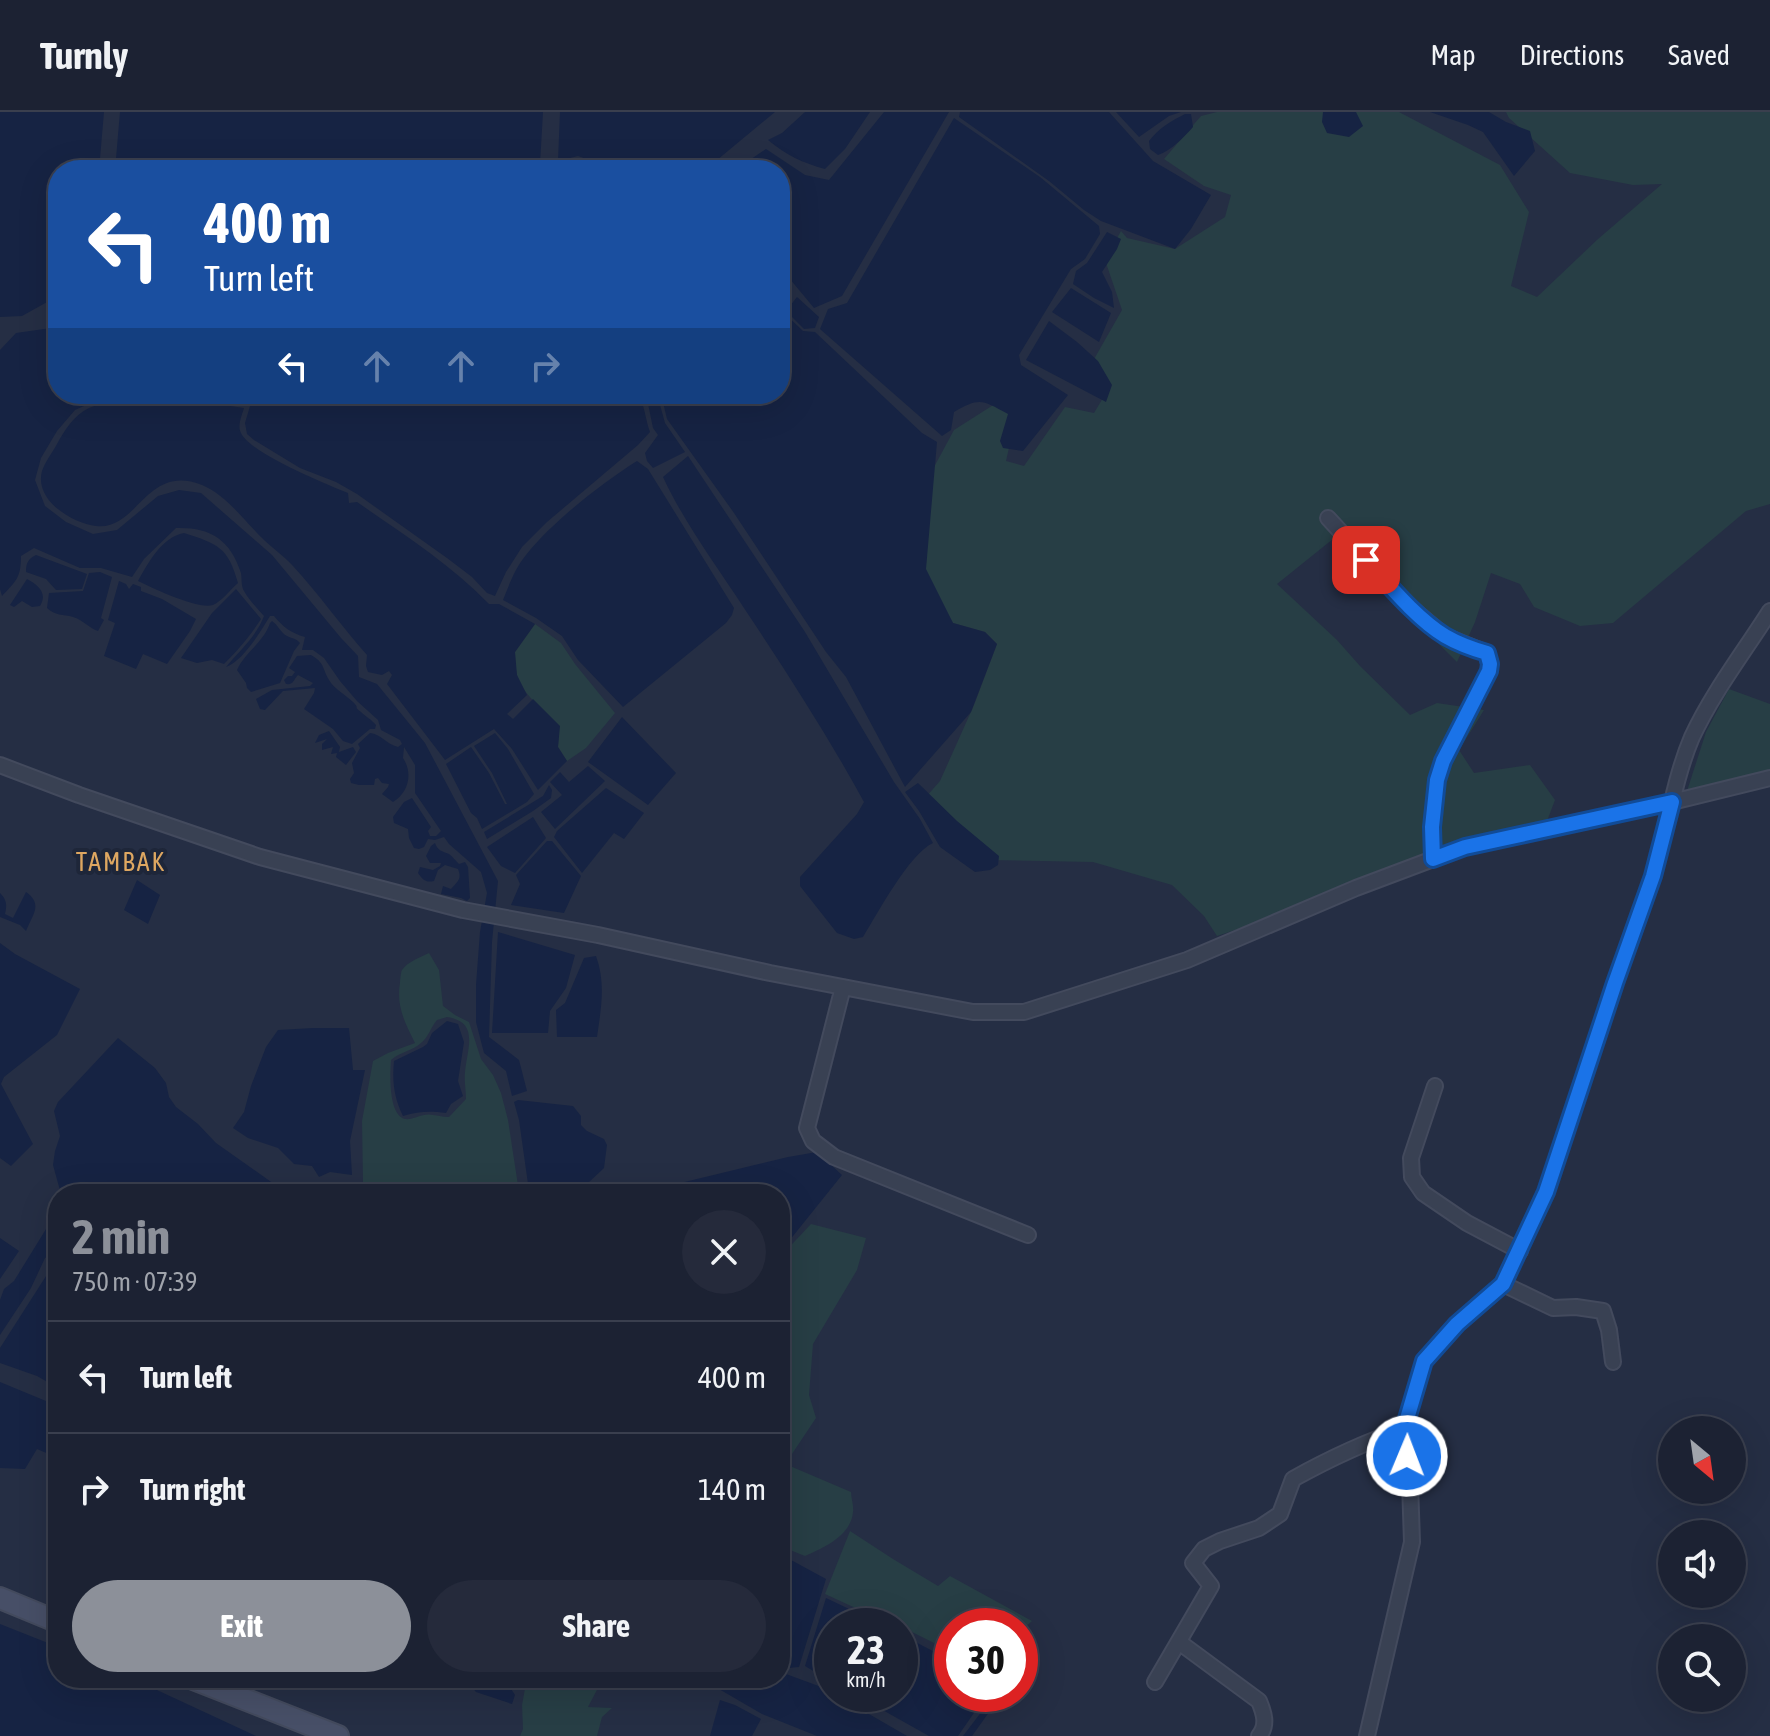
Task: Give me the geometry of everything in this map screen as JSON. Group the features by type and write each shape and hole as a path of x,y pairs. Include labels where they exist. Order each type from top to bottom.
{"main road":[{"path":"0,1598 48,1618"},
{"path":"216,1688 338,1736"}],"street":[{"path":"1328,518 1427,621 1445,636 1487,653 1489,659 1489,671 1443,761 1437,780 1432,827 1433,859"},
{"path":"1367,1736 1412,1542 1404,1429 1424,1361 1457,1324 1503,1284 1520,1251 1546,1192 1653,876 1679,773 1691,739 1770,611"},
{"path":"0,765 79,795 275,860 463,910 973,1012 1024,1012 1187,960 1356,888 1465,847 1770,778"},
{"path":"843,987 807,1128 813,1141 834,1157 1028,1235"},
{"path":"1435,1086 1411,1158 1412,1177 1423,1193 1467,1223 1520,1251"},
{"path":"1503,1284 1553,1308 1603,1311 1613,1362"},
{"path":"1155,1682 1211,1586 1193,1563 1204,1549 1259,1528 1280,1514 1293,1479 1369,1441 1404,1429"},
{"path":"1179,1642 1259,1701 1265,1716 1259,1736"}],"shaded area":[{"path":"1217,112 1399,112 1500,165 1529,212 1511,286 1537,297 1662,184 1633,185 1570,173 1506,112 1770,112 1770,504 1746,511 1613,623 1580,626 1534,607 1520,584 1491,573 1475,622 1457,662 1333,539 1277,584 1410,715 1437,703 1484,710 1459,750 1474,773 1530,765 1555,800 1544,829 1217,936 1204,916 1172,885 1093,862 988,860 926,797 940,781 997,644 985,632 953,623 925,576 933,469 954,430 1023,386 1006,461 1024,466 1065,407 1094,413 1106,393 1093,361 1122,310 1105,260 1121,231 1127,238 1175,249 1225,217 1231,195 1204,186 1164,159 1201,116"},
{"path":"535,624 561,643 615,713 586,748 567,761 558,747 559,726 530,698 517,675 515,652"},
{"path":"1729,689 1770,704 1770,773 1687,791 1706,732"},
{"path":"429,953 439,970 443,1006 469,1022 481,1059 501,1093 518,1184 363,1183 362,1121 373,1061 415,1043 400,1007 402,970","holes":["447,1017 464,1024 469,1038 466,1099 449,1117 427,1115 405,1119 399,1116 393,1102 391,1060 421,1043 437,1020"]},
{"path":"811,1224 866,1238 857,1270 813,1344 809,1395 816,1418 790,1457 790,1246"},
{"path":"790,1466 851,1492 853,1512 847,1528 835,1540 805,1556 790,1550"},
{"path":"850,1531 938,1586 950,1576 1008,1608 934,1608 934,1643 918,1635 918,1608 855,1608 825,1594"},
{"path":"525,1688 598,1688 588,1707 612,1708 602,1717 597,1736 520,1736 523,1729"}],"water":[{"path":"0,112 104,112 100,160 48,160 48,302 22,316 0,317"},
{"path":"120,112 543,112 540,160 116,160"},
{"path":"560,112 775,112 717,160 589,160 578,156 558,160"},
{"path":"805,112 870,112 845,149 825,169 795,158 768,140 782,133"},
{"path":"884,112 949,112 842,296 814,308 790,279 790,165 805,175 829,180"},
{"path":"960,112 1109,112 1153,161 1211,195 1175,249 1101,221 959,117"},
{"path":"1116,112 1181,112 1169,116 1139,137"},
{"path":"1323,112 1356,112 1363,126 1349,137 1327,133 1322,122"},
{"path":"1430,112 1489,112 1530,131 1535,151 1514,176 1483,132"},
{"path":"1185,114 1191,114 1193,127 1181,139 1158,155 1150,149 1149,141 1157,132"},
{"path":"954,118 1040,177 1099,226 1100,234 1085,259 1071,269 1019,355 1021,365 1068,395 1023,451 1003,448 1000,441 1008,414 981,402 954,412 951,430 942,436 820,329 828,309 847,303"},
{"path":"766,149 782,160 750,160"},
{"path":"1107,232 1121,239 1102,272 1112,292 1114,308 1073,284 1076,271 1087,263"},
{"path":"1071,288 1111,313 1099,342 1052,312"},
{"path":"797,297 819,317 815,328 804,329 790,315 790,306"},
{"path":"790,319 803,331 815,332 922,433 937,442 926,569 953,623 985,632 997,644 971,712 905,787 846,677 667,419 663,404 790,404"},
{"path":"1049,321 1098,361 1112,385 1106,402 1026,360"},
{"path":"48,328 48,404 89,404 75,410 57,431 41,458 35,480 45,506 66,522 93,534 117,530 158,496 179,490 201,493 272,555 358,656 359,677 377,684 425,743 498,881 492,942 489,1037 519,1060 527,1091 512,1096 506,1071 484,1053 476,1022 480,932 487,893 481,872 444,837 428,839 424,847 414,848 408,829 394,823 393,817 404,802 412,798 431,827 428,831 430,836 436,836 441,831 415,793 415,765 404,747 408,782 403,793 393,802 382,794 389,784 382,783 378,778 374,785 351,783 354,773 352,763 360,748 358,744 370,733 394,746 402,744 381,730 378,720 357,701 324,658 313,650 302,650 305,637 270,616 245,652 226,667 252,637 264,616 244,591 241,573 225,544 209,533 176,528 144,559 132,577 101,568 80,568 34,548 21,556 17,579 2,596 0,350 16,333"},
{"path":"103,404 216,404 244,408 240,420 241,433 258,450 348,493 349,503 357,502 426,550 489,604 499,604 535,624 515,652 517,675 527,695 507,714 513,719 533,699 560,726 558,747 567,761 538,790 512,749 494,729 445,760 387,684 392,675 389,671 382,675 368,672 367,655 303,577 211,489 183,481 168,483 110,525 86,524 66,515 44,491 42,471 66,429 89,408"},
{"path":"643,404 650,432 522,547 495,596 357,494 300,468 254,440 247,434 245,423 250,406"},
{"path":"648,404 660,404 665,423 685,452 653,468 645,453 658,435 653,428"},
{"path":"688,456 805,632 933,843 904,871 863,937 854,939 837,933 800,886 800,877 857,814 864,802 806,704 701,544 663,477"},
{"path":"637,461 648,469 734,608 726,623 623,707 578,660 562,636 503,600 519,565 549,529"},
{"path":"184,533 220,549 234,571 238,583 213,605 187,601 138,581 162,545"},
{"path":"36,555 87,574 82,589 56,590 46,579 26,572 28,562"},
{"path":"100,572 112,577 101,618 104,620 98,631 77,618 56,614 47,608 49,593 83,591 89,573"},
{"path":"27,579 42,593 40,606 32,607 22,601 14,607 10,605"},
{"path":"119,581 129,589 133,584 141,587 141,591 196,619 167,664 143,654 136,669 104,656 115,623 108,620"},
{"path":"236,589 261,619 248,637 224,664 212,660 197,663 181,658 212,613"},
{"path":"272,621 285,635 300,643 280,683 251,692 237,670"},
{"path":"311,655 321,663 334,686 376,725 375,729 370,729 352,744 343,741 333,729 304,709 315,688 283,691 265,710 260,709 256,699 272,690 310,686 313,683 298,675 291,684 286,684 284,680 295,672 289,668 297,656"},
{"path":"622,717 676,773 648,805 588,762"},
{"path":"329,731 340,747 339,752 353,747 356,752 346,765 336,757 337,753 331,754 333,747 322,750 322,744 327,739 315,743 319,735"},
{"path":"495,733 534,794 527,802 482,829 446,764 471,747 507,804 474,746"},
{"path":"588,766 605,781 555,829 541,812 562,795 550,782 560,772 569,782"},
{"path":"918,783 999,856 998,865 990,870 975,872 940,847 905,792"},
{"path":"549,785 551,798 487,839 484,832 543,796"},
{"path":"606,788 644,813 624,839 614,833 582,873 554,837"},
{"path":"533,817 546,838 515,873 501,866 487,847"},
{"path":"547,841 552,841 581,876 564,913 511,905 520,884 516,875"},
{"path":"435,843 459,864 465,862 468,867 470,898 467,901 441,894 443,886 451,889 457,882 460,875 458,869 445,865 431,882 418,873 420,867 433,870 440,866 441,863 430,863 426,856"},
{"path":"137,880 160,895 148,924 124,910"},
{"path":"26,892 35,905 26,931 20,925 0,917 0,893 6,903 5,914 13,918"},
{"path":"498,932 575,955 566,988 550,1011 548,1033 492,1033"},
{"path":"0,943 80,989 57,1035 4,1077 1,1084 33,1144 11,1166 0,1158"},
{"path":"596,956 602,986 597,1037 557,1037 556,1010 565,1003 584,958"},
{"path":"447,1021 458,1024 464,1042 458,1081 463,1096 451,1104 446,1113 425,1112 403,1116 394,1089 394,1061 427,1044 432,1033"},
{"path":"349,1028 353,1070 365,1070 350,1141 352,1175 330,1172 319,1177 312,1166 294,1164 278,1148 248,1138 233,1128 244,1112 266,1047 278,1030"},
{"path":"118,1038 155,1068 166,1083 169,1097 176,1107 216,1143 274,1184 58,1184 53,1165 60,1136 54,1111 58,1102"},
{"path":"514,1102 573,1106 581,1116 581,1125 604,1139 607,1145 604,1168 587,1184 528,1184"},
{"path":"817,1152 842,1175 790,1240 790,1184 676,1184"},
{"path":"48,1226 48,1256 0,1335 0,1300 4,1289 14,1281"},
{"path":"0,1238 19,1251 0,1279"},
{"path":"48,1273 48,1382 0,1363 0,1348"},
{"path":"0,1382 48,1402 48,1454 37,1449 25,1469 0,1468"},
{"path":"790,1559 826,1579 817,1608 814,1608 814,1618 799,1667 790,1668"},
{"path":"826,1598 847,1608 823,1608"},
{"path":"0,1624 48,1643 48,1688 153,1688 256,1736 0,1736"},
{"path":"814,1637 814,1671 805,1666"},
{"path":"918,1643 934,1652 934,1712 975,1712 958,1736 929,1736 886,1712 918,1712"},
{"path":"790,1675 814,1684 814,1712 866,1712 907,1736 817,1736 762,1714 717,1688 790,1688"},
{"path":"473,1688 511,1688 515,1695 512,1704 476,1692"},
{"path":"720,1700 761,1719 752,1736 710,1736"},
{"path":"981,1712 989,1712 972,1736 963,1736"}],"district":[{"name":"TAMBAK","path":"121,862"}],"route":[{"path":"1366,560 1410,607 1435,628 1445,636 1487,653 1489,659 1489,671 1443,761 1437,780 1432,827 1433,859 1465,847 1672,802 1653,876 1546,1192 1503,1284 1457,1324 1424,1361 1404,1429 1407,1456"}]}
